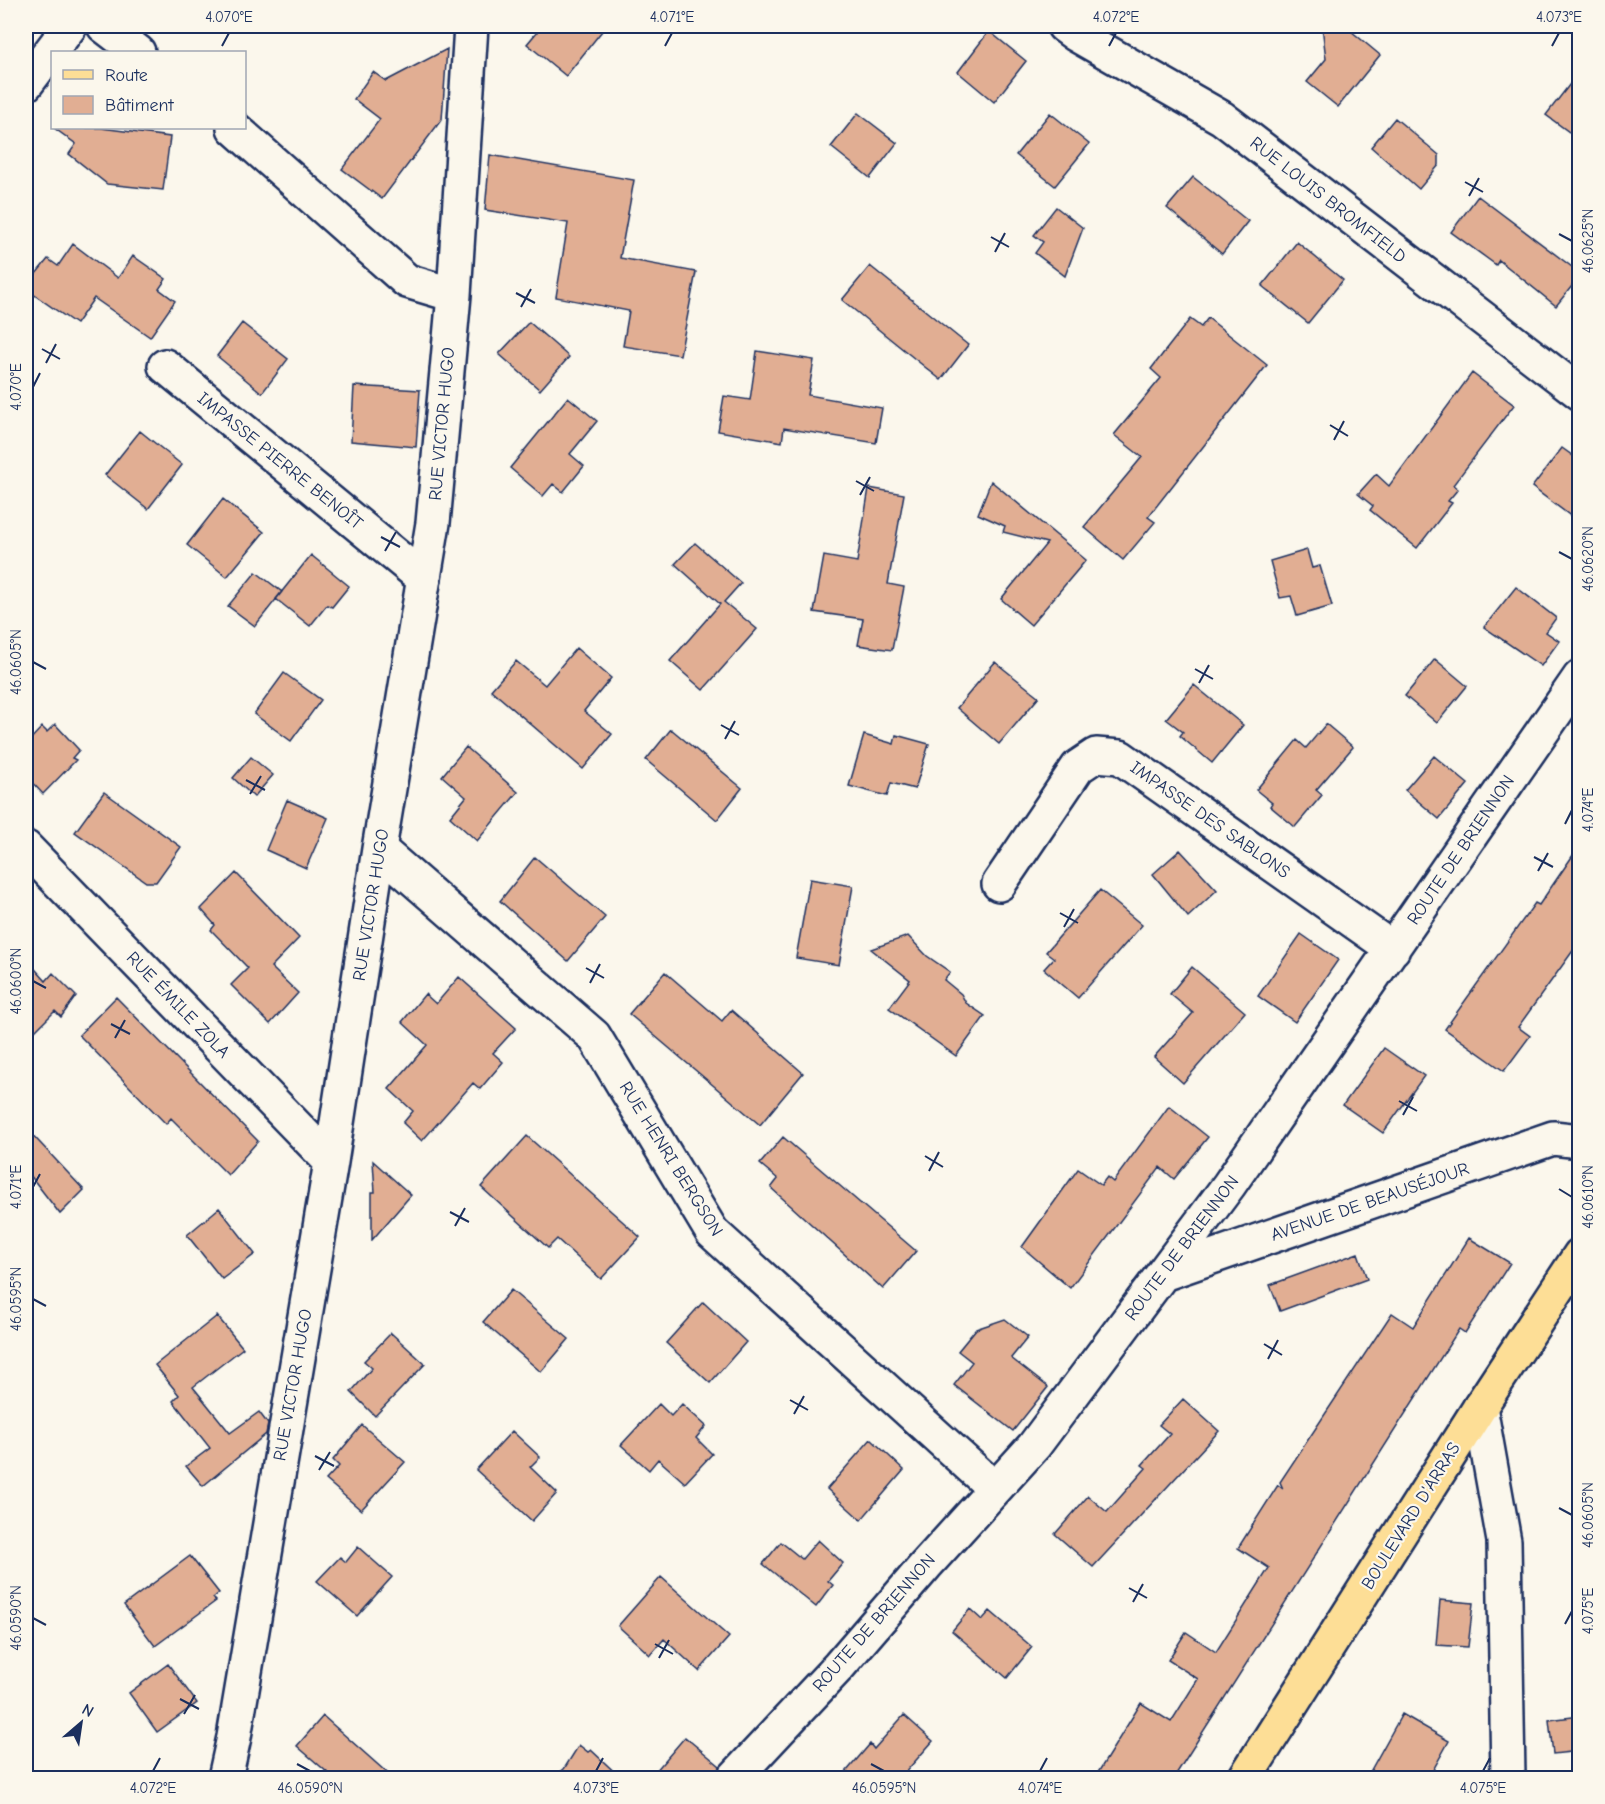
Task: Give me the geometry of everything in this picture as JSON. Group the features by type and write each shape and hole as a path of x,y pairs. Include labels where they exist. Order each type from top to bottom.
{"main road":[{"name":"BOULEVARD D'ARRAS","path":"1245,1779 1480,1407 1580,1255"}],"street":[{"path":"26,84 70,26"},
{"path":"104,26 137,51"},
{"name":"RUE VICTOR HUGO","path":"225,1779 331,1162 379,849 434,523 454,295 471,26"},
{"name":"RUE LOUIS BROMFIELD","path":"1064,26 1222,118 1580,393"},
{"path":"235,129 407,281 454,295"},
{"name":"IMPASSE PIERRE BENOÎT","path":"165,366 424,579"},
{"name":"ROUTE DE BRIENNON","path":"734,1779 839,1666 926,1564 1034,1446 1229,1185 1580,677"},
{"name":"IMPASSE DES SABLONS","path":"999,884 1078,767 1096,755 1120,757 1393,950"},
{"name":"RUE ÉMILE ZOLA","path":"26,848 331,1162"},
{"name":"RUE HENRI BERGSON","path":"379,849 594,1036 712,1232 995,1489"},
{"name":"AVENUE DE BEAUSÉJOUR","path":"1163,1274 1553,1138 1580,1141"},
{"path":"1480,1407 1504,1541 1508,1779"}],"building":[{"path":"542,26 606,26 566,76 527,44"},
{"path":"1322,26 1345,26 1380,55 1338,107 1307,82 1326,59"},
{"path":"989,31 1026,61 994,102 958,72"},
{"path":"447,49 442,119 382,199 342,169 380,119 354,99 373,72 386,81"},
{"path":"1580,71 1580,140 1546,115"},
{"path":"858,113 897,143 870,178 831,147"},
{"path":"1050,113 1089,144 1055,186 1016,155"},
{"path":"1395,118 1439,155 1439,165 1419,189 1371,147"},
{"path":"55,129 109,129 170,137 163,190 107,184 69,154 76,144"},
{"path":"490,155 634,180 620,258 696,272 680,355 623,346 629,311 556,297 568,223 485,210"},
{"path":"1193,177 1248,221 1222,254 1167,208"},
{"path":"1478,196 1580,273 1556,306 1499,260 1496,265 1451,232"},
{"path":"1056,207 1083,228 1065,276 1035,253 1043,242 1034,235"},
{"path":"1297,242 1343,280 1308,323 1262,286"},
{"path":"73,244 118,278 133,256 166,279 159,289 175,301 150,337 94,298 76,324 26,289 48,259 58,266"},
{"path":"870,266 968,345 941,380 842,300"},
{"path":"1208,318 1267,365 1148,517 1155,522 1123,560 1084,527 1142,457 1114,435 1161,378 1151,369 1190,319 1201,327"},
{"path":"529,322 569,357 540,390 499,354"},
{"path":"242,323 288,359 262,393 217,356"},
{"path":"757,351 814,360 808,395 882,408 876,443 784,428 782,442 718,431 724,396 750,400"},
{"path":"1472,373 1514,405 1453,485 1458,489 1448,501 1452,503 1417,548 1370,510 1373,506 1358,494 1376,474 1389,486"},
{"path":"354,386 420,390 416,447 351,441"},
{"path":"568,397 597,421 570,454 584,466 563,492 553,484 543,496 510,468"},
{"path":"140,431 182,465 148,509 105,475"},
{"path":"1562,448 1580,461 1580,523 1532,487"},
{"path":"991,481 1086,560 1031,625 1001,599 1047,543 1003,532 1005,526 978,514"},
{"path":"869,488 904,494 888,584 904,587 892,650 858,645 863,619 814,612 824,556 857,562"},
{"path":"223,499 264,532 227,577 187,545"},
{"path":"695,543 741,583 724,602 757,629 703,690 670,661 720,604 675,564"},
{"path":"1307,550 1312,568 1320,566 1332,606 1297,616 1291,596 1280,598 1270,561"},
{"path":"311,555 349,586 332,607 327,605 310,626 276,599"},
{"path":"256,572 282,592 255,626 228,606"},
{"path":"1516,587 1556,618 1546,632 1559,641 1541,666 1484,627"},
{"path":"576,648 611,678 584,711 612,734 583,769 491,690 516,661 545,685"},
{"path":"1435,659 1467,686 1437,723 1405,696"},
{"path":"995,662 1039,697 999,744 957,708"},
{"path":"284,673 321,700 291,741 254,714"},
{"path":"1194,685 1243,725 1212,763 1180,736 1183,732 1166,719"},
{"path":"55,724 79,750 72,758 76,760 43,794 26,776 26,744 42,727 47,732"},
{"path":"1326,724 1353,747 1316,790 1322,795 1295,827 1270,806 1272,803 1256,790 1297,740 1306,748"},
{"path":"671,729 742,788 717,820 646,760"},
{"path":"864,735 894,744 896,735 929,744 915,789 891,783 887,796 849,786"},
{"path":"466,747 518,792 477,841 450,817 466,797 442,776"},
{"path":"1434,756 1468,784 1439,819 1405,790"},
{"path":"251,757 273,775 254,797 233,778"},
{"path":"104,792 181,847 156,882 146,882 75,832"},
{"path":"287,800 328,818 306,868 266,850"},
{"path":"1580,845 1580,941 1518,1027 1530,1036 1504,1071 1445,1029 1535,903 1539,905"},
{"path":"1180,850 1217,890 1188,917 1153,874"},
{"path":"535,857 605,917 568,961 500,901"},
{"path":"236,873 299,938 271,967 298,993 270,1024 231,985 248,968 211,930 215,925 201,909"},
{"path":"810,879 853,886 839,965 796,958"},
{"path":"1100,890 1142,925 1078,998 1044,969 1054,958 1046,952"},
{"path":"1301,934 1338,960 1295,1022 1258,996"},
{"path":"908,936 927,956 950,972 944,980 961,994 966,1003 985,1016 956,1056 889,1008 910,980 871,949"},
{"path":"26,959 46,981 53,973 76,996 61,1017 55,1011 26,1040"},
{"path":"1192,967 1245,1012 1183,1083 1154,1057 1193,1013 1170,994"},
{"path":"665,972 722,1021 731,1010 803,1073 760,1125 629,1014"},
{"path":"459,977 516,1028 493,1053 503,1062 480,1089 473,1083 422,1141 403,1123 413,1111 389,1089 427,1045 402,1022 425,994 436,1004"},
{"path":"116,997 258,1141 228,1175 171,1118 166,1124 79,1035"},
{"path":"1384,1048 1424,1076 1383,1133 1343,1105"},
{"path":"1169,1106 1208,1137 1174,1179 1160,1167 1070,1288 1022,1247 1078,1169 1101,1185 1107,1177 1113,1182"},
{"path":"26,1128 84,1190 60,1214 26,1170"},
{"path":"527,1136 640,1237 601,1279 557,1239 548,1248 481,1187"},
{"path":"783,1137 916,1251 883,1289 771,1188 778,1179 760,1164"},
{"path":"373,1161 411,1195 372,1240 372,1192 375,1192"},
{"path":"219,1208 255,1254 222,1279 187,1235"},
{"path":"1469,1238 1510,1263 1465,1333 1459,1329 1173,1779 1094,1779 1141,1703 1171,1722 1198,1679 1168,1660 1186,1632 1216,1652 1269,1568 1238,1548 1278,1485 1283,1489 1280,1482 1392,1313 1413,1327"},
{"path":"1358,1253 1367,1279 1280,1311 1270,1285"},
{"path":"511,1290 569,1339 541,1372 483,1322"},
{"path":"703,1302 746,1342 710,1383 666,1343"},
{"path":"217,1316 243,1348 193,1387 230,1433 259,1412 268,1424 266,1434 203,1486 186,1466 210,1448 173,1401 179,1395 155,1365"},
{"path":"1005,1319 1028,1337 1011,1358 1048,1387 1013,1431 954,1385 972,1362 958,1351 976,1329"},
{"path":"391,1333 425,1364 375,1416 351,1392 372,1368 364,1361"},
{"path":"1183,1399 1219,1431 1093,1567 1055,1534 1088,1496 1107,1512 1146,1468 1142,1465 1170,1434 1159,1425"},
{"path":"659,1404 671,1416 682,1404 706,1426 696,1438 712,1454 685,1483 658,1459 649,1470 621,1445"},
{"path":"362,1425 405,1462 361,1510 326,1480 339,1466 333,1460"},
{"path":"512,1431 540,1457 530,1467 557,1493 532,1521 476,1470"},
{"path":"871,1439 904,1470 861,1520 827,1489"},
{"path":"818,1540 843,1563 828,1581 833,1585 816,1607 763,1564 781,1542 802,1559"},
{"path":"358,1547 392,1577 357,1616 317,1581 340,1557 346,1562"},
{"path":"190,1556 219,1593 213,1598 216,1601 155,1646 124,1605"},
{"path":"661,1577 729,1637 699,1671 664,1639 650,1655 618,1626"},
{"path":"1440,1600 1473,1603 1468,1647 1436,1645"},
{"path":"970,1609 982,1620 990,1611 1032,1647 1007,1678 952,1631"},
{"path":"168,1664 197,1703 157,1732 129,1693"},
{"path":"1402,1714 1449,1741 1428,1779 1366,1779"},
{"path":"904,1715 933,1741 902,1776 904,1779 840,1779 870,1744 874,1749"},
{"path":"323,1716 394,1779 335,1779 297,1746"},
{"path":"1580,1716 1580,1751 1553,1754 1549,1720"},
{"path":"685,1737 720,1766 716,1779 649,1779"},
{"path":"579,1745 588,1752 591,1750 622,1779 551,1779 564,1769"}]}
